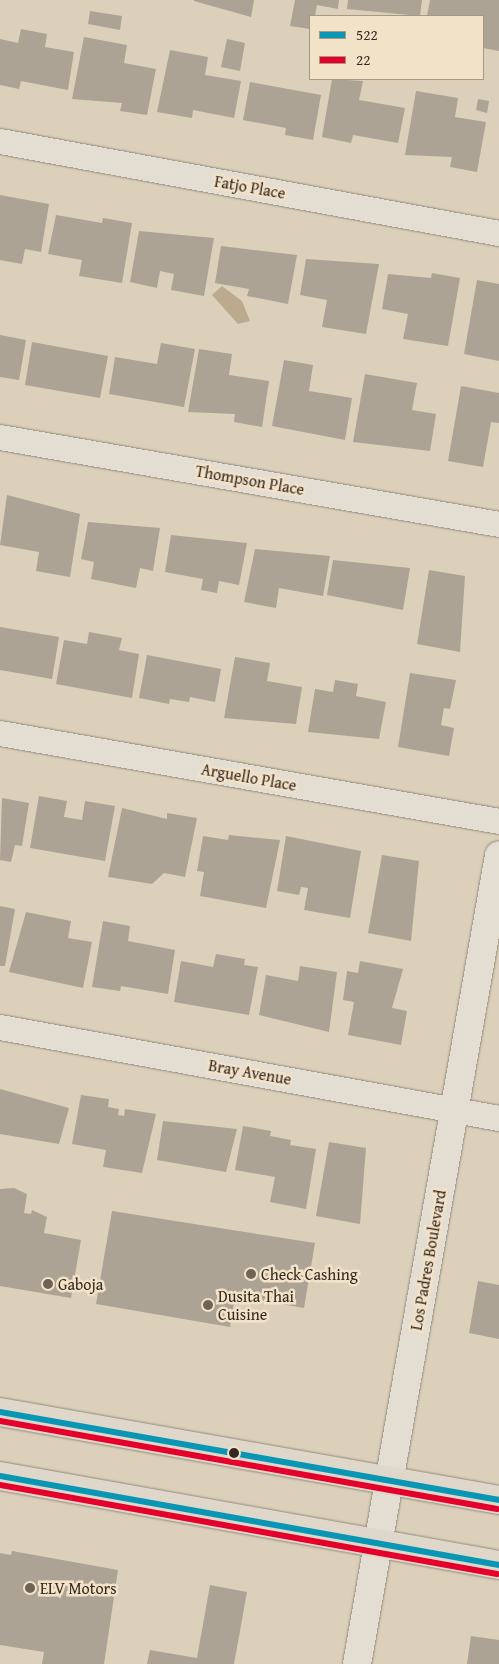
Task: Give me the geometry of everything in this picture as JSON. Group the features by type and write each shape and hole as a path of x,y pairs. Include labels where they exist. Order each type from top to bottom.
{"main road":[{"path":"0,1412 499,1500"},
{"path":"0,1476 499,1565"}],"street":[{"name":"Fatjo Place","path":"0,141 499,233"},
{"name":"Thompson Place","path":"0,437 499,524"},
{"name":"Arguello Place","path":"0,732 499,821"},
{"name":"Los Padres Boulevard","path":"357,1664 499,855"},
{"name":"Bray Avenue","path":"0,1027 499,1118"}],"shaded area":[{"path":"222,286 242,301 250,321 238,324 212,295"}],"building":[{"path":"194,0 254,0 251,17 194,1"},
{"path":"295,0 339,0 338,9 317,5 315,15 309,15 309,29 290,26"},
{"path":"348,0 422,0 420,15 347,9"},
{"path":"430,0 499,0 499,51 484,48 484,15 427,15"},
{"path":"90,11 122,16 120,30 88,24"},
{"path":"21,29 47,34 45,47 74,52 68,90 21,81 19,89 0,85 0,39 18,43"},
{"path":"84,37 127,45 124,63 156,69 147,115 120,111 122,103 72,99"},
{"path":"227,39 245,43 240,71 221,67"},
{"path":"170,50 208,57 205,75 241,81 234,118 193,110 192,118 157,112"},
{"path":"332,80 363,81 359,100 405,108 398,143 353,135 351,143 322,137"},
{"path":"250,82 321,95 313,140 285,135 286,128 243,120"},
{"path":"416,91 458,98 455,117 486,122 477,172 450,167 452,157 405,155"},
{"path":"478,99 489,101 487,113 476,110"},
{"path":"0,195 49,204 41,252 25,249 22,264 0,260"},
{"path":"56,215 102,223 103,218 132,223 122,283 79,276 82,260 48,254"},
{"path":"139,231 214,238 204,296 171,290 174,274 160,271 157,288 130,282"},
{"path":"221,246 297,255 288,304 247,296 249,289 215,283"},
{"path":"306,259 379,264 366,334 322,327 327,300 300,295"},
{"path":"432,273 460,278 448,346 403,339 408,314 382,309 388,274 431,278"},
{"path":"477,280 499,284 499,361 464,354"},
{"path":"0,335 26,340 19,380 0,377"},
{"path":"32,342 108,356 100,398 25,385"},
{"path":"161,343 195,349 184,407 109,394 115,357 157,364"},
{"path":"199,349 232,354 229,375 269,381 262,427 234,422 235,414 188,412"},
{"path":"284,360 313,365 309,391 352,398 345,440 272,426"},
{"path":"365,374 417,383 412,410 436,414 430,451 353,442"},
{"path":"461,386 499,393 499,423 491,422 483,467 448,461"},
{"path":"7,495 80,514 70,577 36,571 39,552 0,545"},
{"path":"88,522 160,528 153,571 140,568 136,588 91,579 94,562 81,559"},
{"path":"171,535 247,543 239,585 219,581 217,593 201,590 203,579 165,572"},
{"path":"255,549 330,556 323,596 279,588 276,608 244,602"},
{"path":"333,560 410,568 403,610 327,595"},
{"path":"429,570 465,576 460,652 417,644"},
{"path":"0,627 59,637 52,679 0,670"},
{"path":"89,632 122,638 119,650 139,654 132,698 56,684 64,640 87,644"},
{"path":"147,655 221,669 215,702 190,697 189,702 170,699 169,704 139,698"},
{"path":"235,657 270,663 267,681 302,687 296,724 224,718"},
{"path":"410,673 456,680 450,709 444,708 441,725 454,728 449,756 398,747"},
{"path":"335,680 358,684 356,696 386,702 379,739 308,732 315,689 333,692"},
{"path":"39,796 67,801 64,817 82,820 85,801 115,806 105,861 30,848"},
{"path":"2,798 29,803 22,846 15,845 11,862 0,860"},
{"path":"122,808 167,819 167,813 197,818 185,877 164,873 152,884 108,877"},
{"path":"229,835 280,840 266,908 200,896 204,872 197,871 203,836 228,840"},
{"path":"286,836 361,851 350,918 304,910 308,888 301,887 299,895 277,891"},
{"path":"382,855 419,861 411,941 368,933"},
{"path":"0,906 15,909 5,966 0,966"},
{"path":"26,912 71,921 68,938 92,942 83,988 9,972"},
{"path":"103,921 130,926 128,941 175,950 168,994 121,986 120,991 92,987"},
{"path":"216,954 245,959 244,965 258,967 249,1015 174,1002 181,961 213,967"},
{"path":"360,961 403,969 392,1008 407,1011 401,1045 348,1035 354,1002 343,1000 347,971 358,973"},
{"path":"300,966 337,972 329,1032 259,1015 266,975 298,981"},
{"path":"0,1089 69,1108 59,1144 0,1134"},
{"path":"81,1095 109,1099 108,1107 119,1109 118,1115 124,1116 125,1109 156,1114 142,1173 103,1167 106,1150 72,1144"},
{"path":"163,1121 237,1129 226,1172 157,1160"},
{"path":"243,1126 271,1131 270,1136 291,1140 290,1145 316,1149 306,1209 270,1202 275,1177 235,1170"},
{"path":"329,1142 366,1148 360,1224 316,1216"},
{"path":"14,1188 27,1194 24,1213 31,1214 32,1210 47,1217 44,1233 81,1240 71,1298 0,1286 0,1189"},
{"path":"112,1211 315,1243 304,1308 235,1296 230,1327 96,1304"},
{"path":"478,1281 499,1285 499,1339 469,1333"},
{"path":"12,1551 118,1570 104,1664 42,1664 44,1652 0,1645 0,1553 11,1555"},
{"path":"210,1585 247,1592 234,1664 147,1664 150,1650 197,1658"},
{"path":"471,1636 499,1640 499,1664 467,1664"}],"transit line":[{"name":"522","path":"0,1412 499,1500"},
{"name":"22","path":"0,1421 497,1509"},
{"name":"522","path":"0,1476 499,1565"},
{"name":"22","path":"0,1485 497,1574"}],"place":[{"name":"Check Cashing","path":"251,1274"},
{"name":"Gaboja","path":"48,1284"},
{"name":"Dusita Thai Cuisine","path":"208,1305"},
{"name":"ELV Motors","path":"30,1588"}]}
